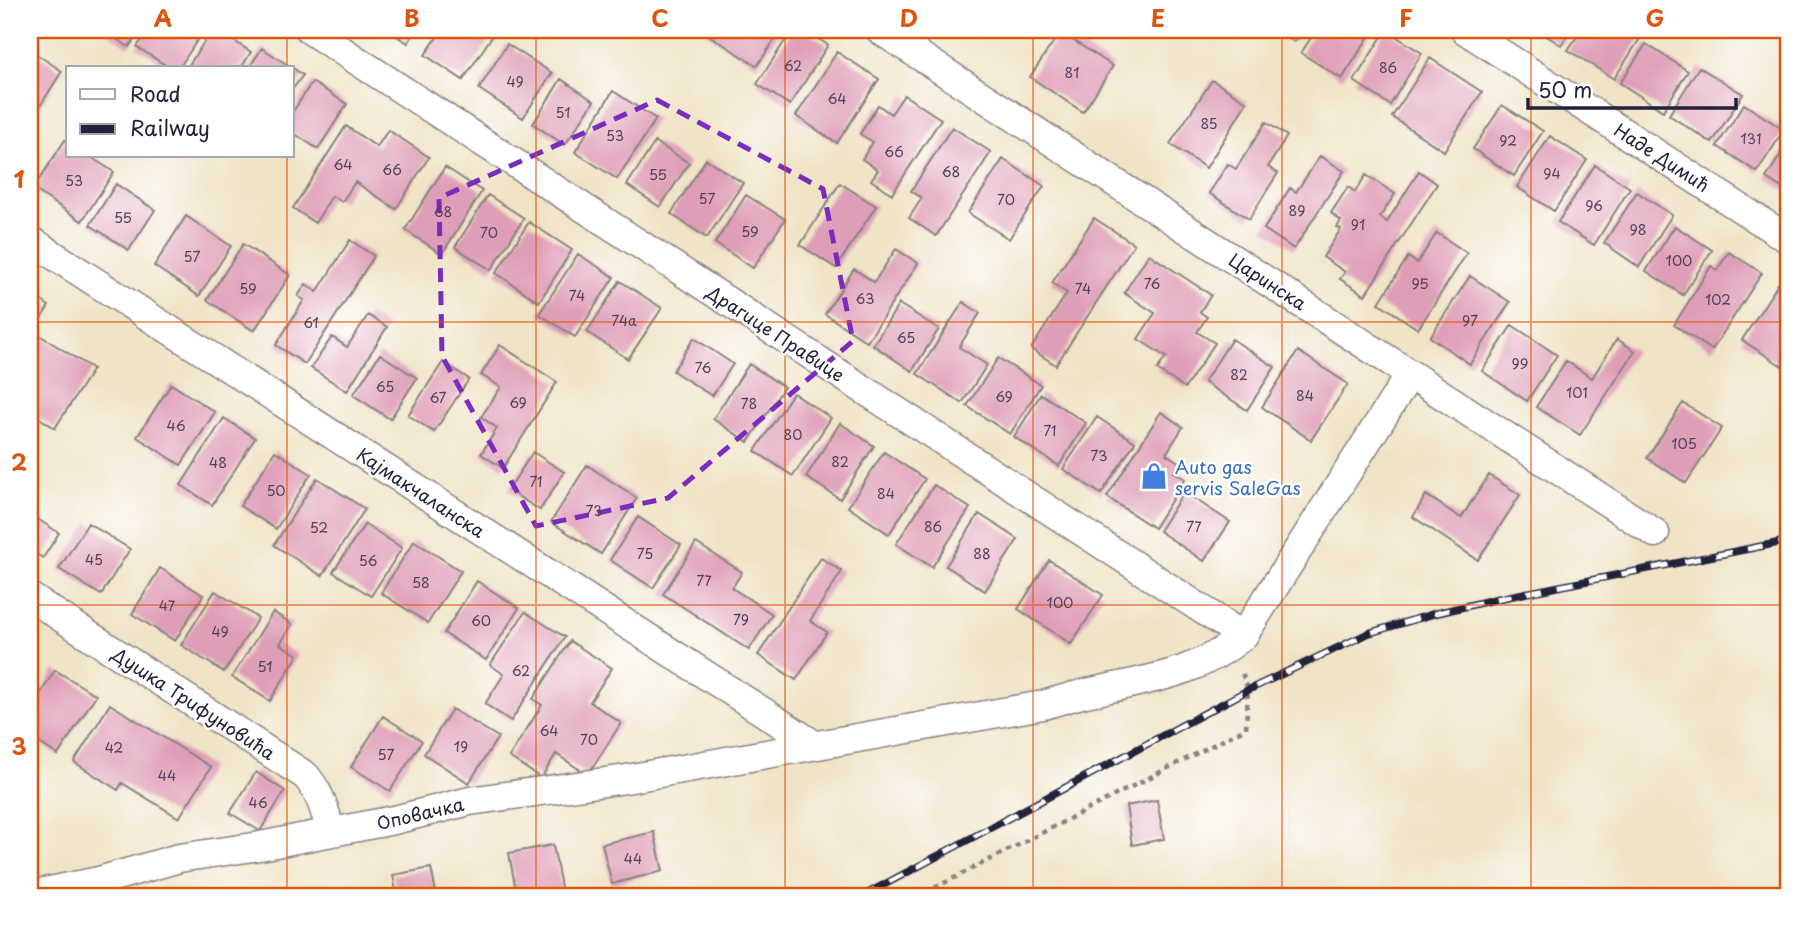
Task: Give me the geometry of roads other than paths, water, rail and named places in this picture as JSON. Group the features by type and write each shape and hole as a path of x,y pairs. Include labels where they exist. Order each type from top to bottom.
{"street":[{"name":"Драгице Правице","path":"310,30 1237,640"},
{"name":"Царинска","path":"880,30 1655,533"},
{"name":"Наде Димић","path":"1465,30 1788,239"},
{"name":"Кајмакчаланска","path":"30,240 813,744"},
{"path":"1237,640 1410,374"},
{"name":"Душка Трифуновића","path":"30,597 306,776 316,789 326,812 330,832"},
{"name":"Оповачка","path":"30,895 99,881 179,858 330,832 470,801 625,779 1043,705 1140,683 1194,667 1237,640"}],"railway":[{"path":"861,897 1248,690 1369,633 1496,599 1788,541"}],"place":[{"name":"Auto gas servis SaleGas","path":"1154,476"}]}
